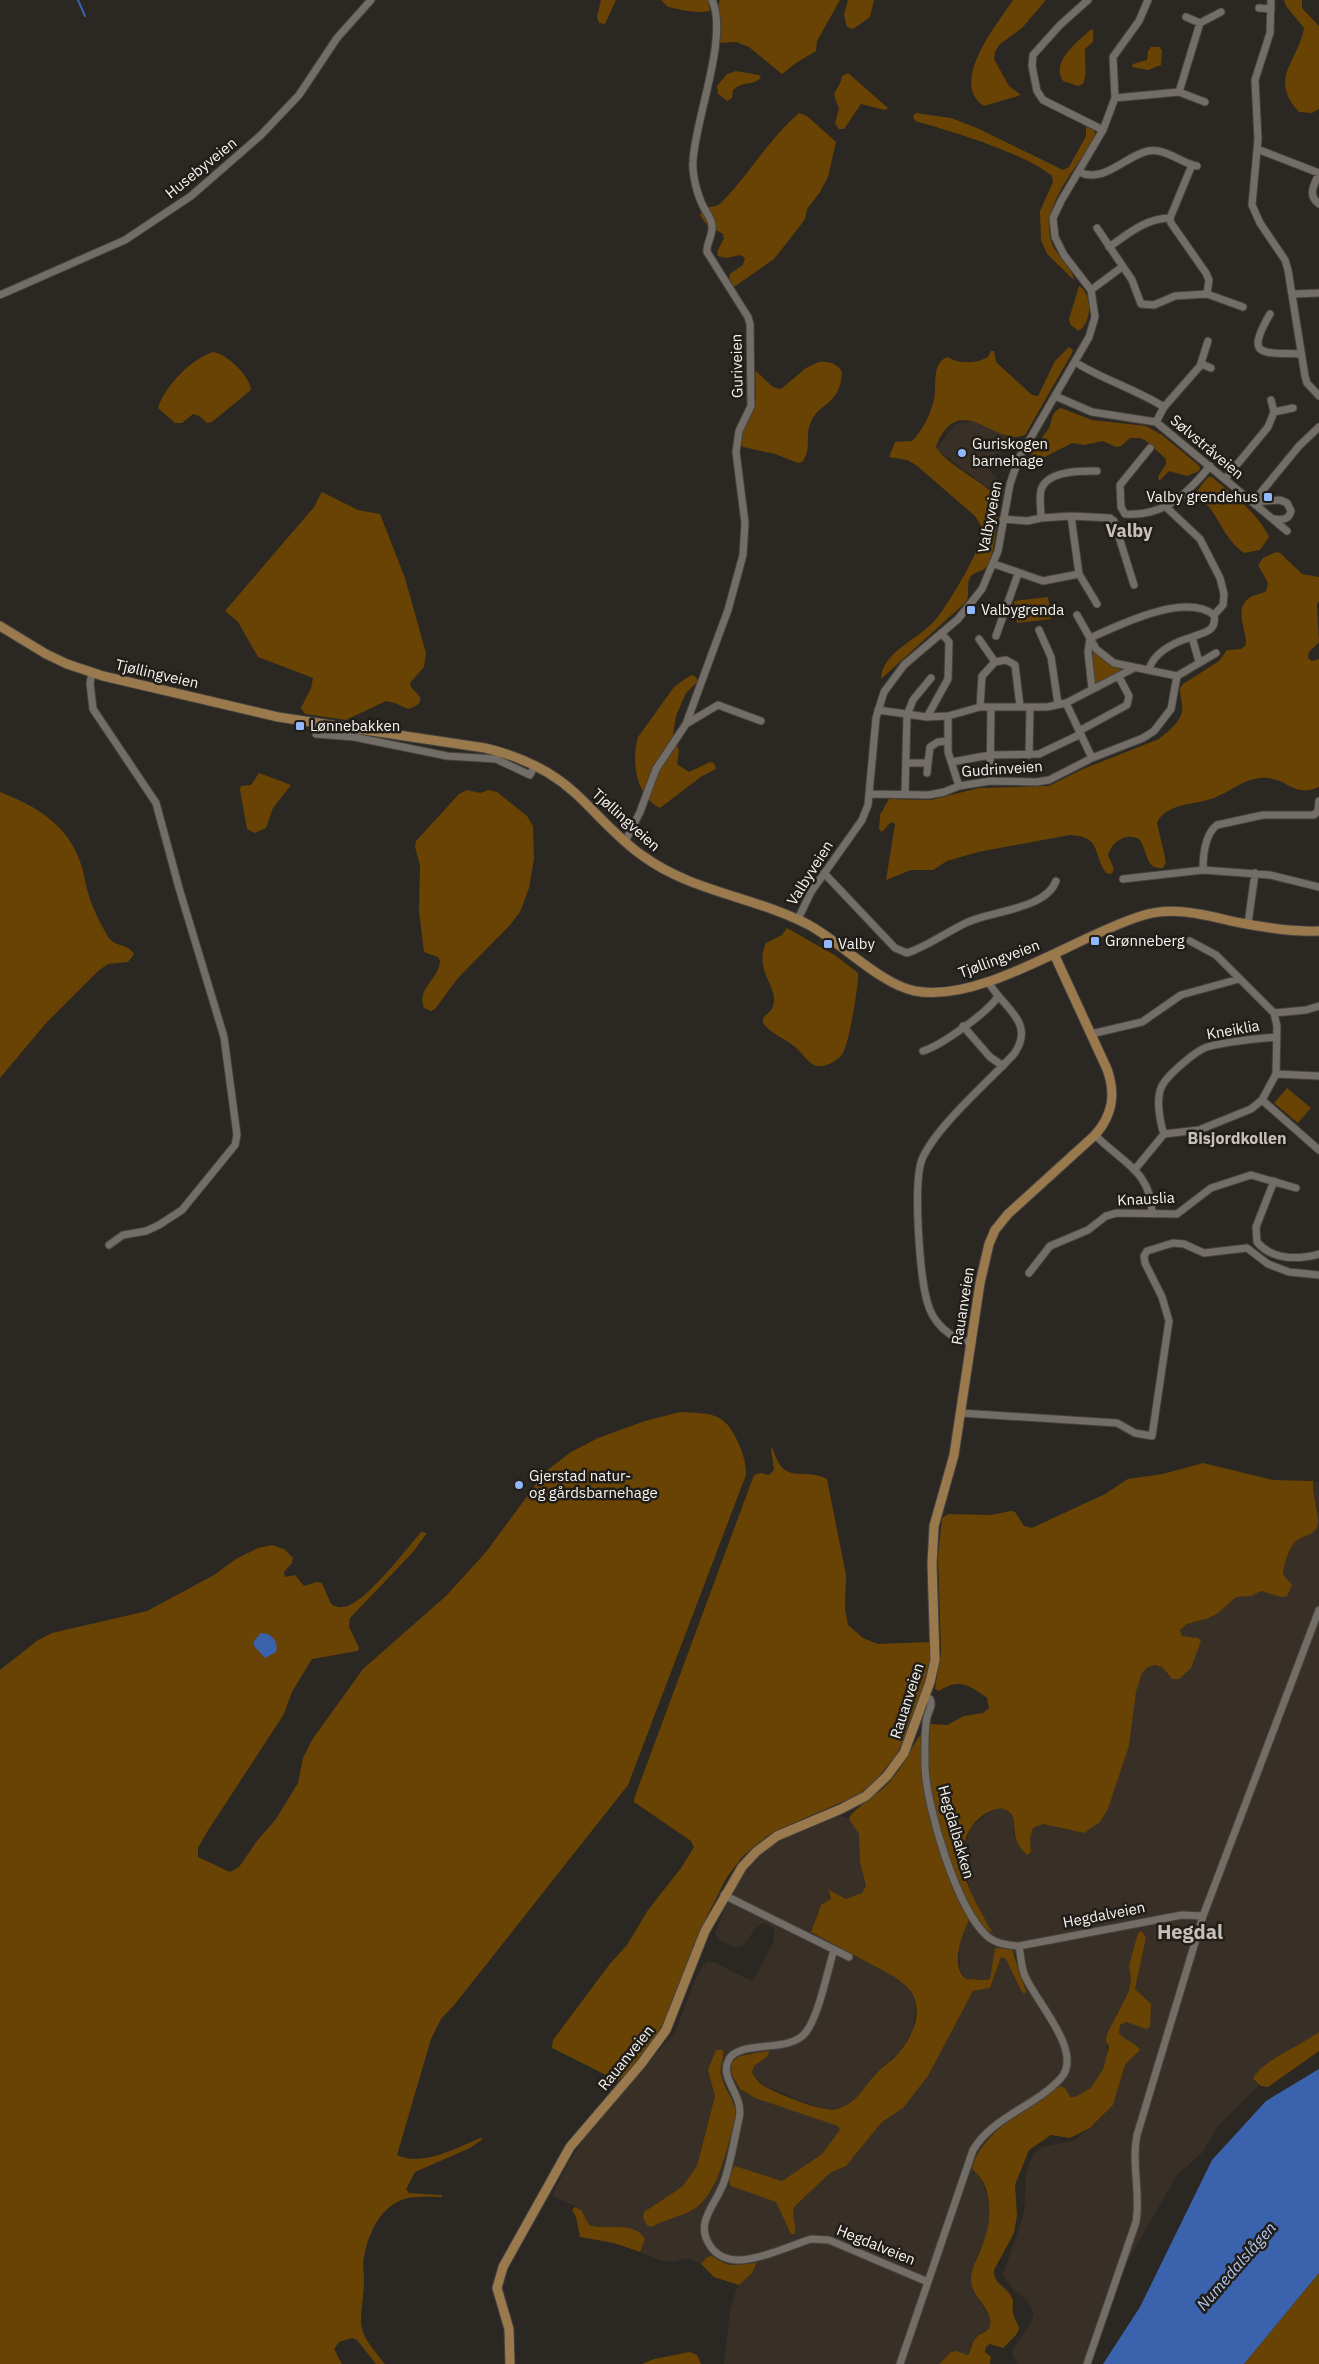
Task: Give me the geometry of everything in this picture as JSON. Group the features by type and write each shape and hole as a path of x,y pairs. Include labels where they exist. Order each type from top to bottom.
{"main road":[{"name":"Tjøllingveien","path":"0,626 46,654 92,673 245,709 317,723 485,748 516,757 550,774 576,794 625,842 650,862 678,876 798,920 835,941 888,980 905,988 938,992 988,980 1054,954 1124,922 1154,912 1182,911 1288,930 1319,931"},
{"name":"Rauanveien","path":"510,2364 509,2329 498,2288 503,2267 570,2147 641,2064 668,2027 696,1949 724,1895 745,1862 770,1840 852,1804 882,1783 904,1753 924,1697 936,1652 932,1564 934,1526 952,1466 984,1260 996,1230 1008,1214 1096,1135 1109,1114 1113,1092 1107,1069 1054,954"}],"street":[{"name":"Husebyveien","path":"0,295 125,240 190,196 249,147 294,100 337,38 371,0"},
{"name":"Guriveien","path":"625,842 640,812 656,769 686,724 728,610 743,555 745,523 736,452 739,431 751,406 752,397 750,324 748,317 707,252 712,227 700,200 693,167 698,122 707,94 717,26 716,11 712,0"},
{"path":"1088,0 1036,50 1032,66 1037,91 1043,100 1103,130"},
{"path":"1148,0 1139,21 1113,57 1115,98 1179,92 1205,102"},
{"path":"1272,0 1270,33 1255,80 1257,149 1252,205 1260,223 1285,260 1307,383 1319,396"},
{"path":"1258,8 1271,9"},
{"path":"1179,92 1200,23 1220,12"},
{"path":"1186,17 1200,23"},
{"name":"Valbyveien","path":"798,920 811,892 862,820 871,794 878,710 884,692 898,671 971,605 994,564 1010,484 1019,458 1088,337 1095,317 1091,290 1064,254 1055,237 1053,218 1061,200 1103,130 1115,98"},
{"path":"1257,149 1319,173 1312,190 1313,198 1319,204"},
{"path":"1078,172 1096,175 1140,154 1151,151 1164,152 1194,165 1170,218 1171,223 1206,273 1209,280 1207,294"},
{"path":"1109,247 1149,221 1158,218 1170,218"},
{"path":"1097,228 1132,280 1142,304 1148,306 1176,296 1207,294 1243,307"},
{"path":"1091,290 1122,267"},
{"path":"1292,294 1319,293"},
{"path":"1270,314 1258,335 1260,350 1267,353 1301,354"},
{"path":"1156,422 1164,407 1201,364 1208,341"},
{"path":"1201,364 1210,368"},
{"path":"1080,365 1111,381 1144,394 1164,407"},
{"name":"Sølvstråveien","path":"1055,396 1092,412 1156,422 1287,531"},
{"path":"1225,479 1268,427 1274,412 1271,400"},
{"path":"1274,412 1293,408"},
{"path":"1253,502 1299,446 1319,427"},
{"path":"1150,448 1120,485 1121,506 1125,514 1146,514 1166,507 1190,490 1210,466"},
{"path":"1041,518 1042,490 1045,484 1056,476 1075,471 1098,471"},
{"path":"1253,502 1280,500 1290,505 1291,511 1287,518 1272,519"},
{"path":"1166,507 1200,539 1220,578 1224,594 1223,605 1214,615"},
{"path":"1003,519 1027,521 1071,516 1110,518 1114,521 1134,585"},
{"path":"1071,516 1079,574 1097,604"},
{"path":"994,564 1018,574 1043,581 1079,574"},
{"path":"996,636 1018,574"},
{"path":"1090,638 1134,617 1166,609 1207,610 1214,615 1215,624 1211,630 1166,649 1154,659 1148,669"},
{"path":"1076,615 1096,649 1108,659 1134,668 1148,669 1177,676 1216,653"},
{"path":"1039,630 1051,657 1058,704"},
{"path":"927,717 948,679 949,642 941,633"},
{"path":"1192,637 1200,662"},
{"path":"1090,638 1088,652 1092,689"},
{"path":"979,639 996,662"},
{"path":"980,707 982,676 996,662 1006,660 1015,665 1020,706"},
{"path":"878,710 927,717 948,716 980,707 1020,706 1030,708 1066,703 1134,668"},
{"path":"92,673 90,683 93,709 156,803 161,817 179,888 224,1037 237,1135 235,1145 182,1210 159,1225 146,1231 123,1235 109,1245"},
{"name":"Gudrinveien","path":"871,794 944,792 958,786 990,781 1036,782 1049,780 1092,758 1143,738 1160,726 1171,709 1177,676"},
{"path":"952,762 990,755 1039,754 1080,733 1127,705 1129,696 1118,677"},
{"path":"905,794 907,715 913,700 930,678"},
{"path":"1066,703 1092,758"},
{"path":"686,724 718,705 761,721"},
{"path":"990,781 991,707"},
{"path":"1029,755 1030,708"},
{"path":"948,716 948,752 958,786"},
{"path":"317,723 316,734 354,737 447,756 496,759 530,775 535,765"},
{"path":"928,772 930,747 938,742 948,741"},
{"path":"906,763 928,763"},
{"path":"1204,870 1203,857 1210,833 1220,824 1263,815 1314,815 1318,811 1319,801"},
{"path":"1123,879 1204,870 1255,873 1287,878 1319,887"},
{"path":"824,873 896,948 907,953 969,922 1018,908 1048,892 1056,881"},
{"path":"1248,924 1255,873"},
{"path":"1190,940 1216,955 1239,980 1274,1012 1277,1026 1276,1037"},
{"path":"972,1342 961,1341 949,1335 936,1320 927,1302 917,1196 918,1175 923,1158 935,1137 1018,1049 1022,1035 1015,1014 998,996 988,980"},
{"path":"1091,1034 1142,1022 1181,995 1239,980"},
{"path":"923,1051 936,1046 990,1007 998,996"},
{"path":"1274,1012 1306,1010 1319,1006"},
{"path":"963,1026 990,1057 1003,1066"},
{"name":"Kneiklia","path":"1276,1037 1276,1074 1262,1100 1251,1109 1199,1130 1164,1134 1160,1089 1171,1075 1192,1056 1208,1047 1276,1037"},
{"path":"1276,1074 1319,1076"},
{"path":"1262,1100 1319,1150"},
{"path":"1136,1168 1164,1134"},
{"path":"1096,1135 1136,1168 1150,1199 1152,1214"},
{"name":"Knauslia","path":"1029,1273 1050,1246 1088,1230 1106,1216 1117,1213 1177,1214 1211,1188 1244,1177 1257,1175 1296,1188"},
{"path":"1274,1181 1256,1227 1257,1242 1268,1251 1282,1256 1305,1258 1319,1254"},
{"path":"961,1413 1117,1423 1135,1433 1152,1436 1169,1321 1165,1304 1145,1263 1144,1256 1147,1250 1179,1243 1204,1253 1247,1248 1268,1264 1289,1272 1319,1275"},
{"path":"1087,2364 1136,2222 1139,2204 1135,2146 1137,2134 1203,1916 1319,1610"},
{"name":"Hegdalbakken","path":"924,1697 930,1698 931,1703 926,1724 925,1768 929,1798 944,1850 964,1906 981,1930 992,1940 1006,1945 1019,1946"},
{"path":"724,1895 849,1957"},
{"name":"Hegdalveien","path":"900,2364 971,2156 978,2142 985,2134 1060,2079 1067,2065 1067,2048 1025,1976 1019,1946 1163,1918 1182,1915 1203,1916"},
{"name":"Hegdalveien","path":"834,1950 813,2019 806,2033 793,2042 741,2051 728,2060 726,2074 740,2102 740,2116 726,2175 707,2213 704,2231 713,2250 726,2258 748,2259 811,2239 829,2240 928,2282"}],"shaded area":[{"path":"601,0 616,0 605,24 599,23 597,17"},
{"path":"661,0 708,0 710,11 695,12 668,7"},
{"path":"720,0 840,0 817,41 816,51 782,74 749,47 736,42 718,43 717,10"},
{"path":"848,0 874,0 870,17 853,29 847,27 844,15"},
{"path":"1013,0 1046,0 1022,28 1000,44 995,52 994,59 1009,86 1021,95 984,106 974,96 971,83 973,68 979,53"},
{"path":"1284,0 1302,0 1302,8 1319,26 1319,109 1312,113 1299,112 1290,100 1286,89 1285,79 1304,28 1286,6"},
{"path":"1093,29 1093,42 1085,49 1086,71 1083,84 1078,86 1063,81 1060,67 1067,53"},
{"path":"1151,47 1159,47 1162,50 1161,65 1148,70 1132,67 1133,64 1147,60 1148,51"},
{"path":"736,71 759,75 761,78 736,87 733,90 732,98 727,101 718,94 717,86 727,74"},
{"path":"848,73 888,108 885,110 861,104 844,129 839,129 835,124 839,108 834,94 842,76"},
{"path":"799,113 807,116 836,142 828,177 820,192 807,209 805,219 774,259 734,287 729,279 730,274 743,265 745,258 740,255 726,258 718,256 717,252 724,238 723,234 707,225 700,215 709,207 717,206 722,202 778,134"},
{"path":"916,113 951,118 977,128 1063,170 1069,167 1086,136 1086,127 1093,129 1096,135 1063,185 1051,213 1049,227 1053,246 1071,271 1074,280 1047,254 1041,240 1040,211 1053,182 1052,176 1025,159 1006,151 915,121 913,116"},
{"path":"1079,286 1087,295 1089,309 1083,328 1078,331 1070,324 1069,319"},
{"path":"1069,347 1073,350 1072,353 1025,435 1015,437 1004,435 964,420 954,422 945,430 940,438 936,447 942,455 987,488 998,501 997,525 992,553 987,566 973,574 969,579 966,602 881,679 883,669 895,653 929,626 942,611 970,564 984,531 975,516 916,465 907,460 889,457 895,442 912,441 920,432 934,400 937,370 942,360 947,357 962,362 973,362 988,357 991,351 994,351 996,362 1032,395 1038,396 1055,361"},
{"path":"213,352 218,353 237,366 247,379 251,390 212,422 207,423 199,416 193,414 182,423 175,423 158,408 161,400 180,374 196,361"},
{"path":"819,362 829,362 838,366 842,372 837,392 818,412 810,424 807,453 802,462 798,463 775,454 743,447 741,444 741,433 756,400 755,372 773,387 781,389 806,368"},
{"path":"1061,408 1092,420 1146,426 1162,435 1196,463 1200,467 1199,471 1187,476 1169,471 1159,481 1158,477 1166,464 1166,459 1145,440 1139,438 1130,438 1121,446 1116,447 1103,441 1084,445 1072,443 1031,464 1029,459 1031,455 1049,428 1053,415"},
{"path":"988,419 1018,433 1016,440 1005,444 1000,454 996,453 990,470 1004,487 1002,498 936,449 955,424"},
{"path":"1208,477 1212,477 1244,504 1264,528 1269,537 1260,550 1244,553 1239,549 1226,534 1211,509 1198,496 1197,491"},
{"path":"322,492 358,510 380,514 405,578 426,653 424,667 410,683 411,687 420,697 420,702 416,706 408,709 386,701 346,720 305,714 301,708 311,688 313,678 258,657 238,622 225,611 314,507"},
{"path":"1276,552 1280,553 1302,574 1319,577 1319,601 1317,604 1319,642 1309,652 1308,658 1312,661 1319,659 1319,787 1304,791 1275,779 1253,779 1211,799 1180,806 1168,811 1162,815 1157,823 1166,862 1163,868 1157,868 1150,863 1139,839 1129,837 1116,842 1110,850 1108,855 1114,869 1112,874 1106,873 1092,842 1080,836 1070,835 978,852 947,861 933,870 911,870 886,880 895,824 891,822 882,832 879,829 880,815 889,799 931,800 979,788 1049,786 1083,769 1159,739 1168,732 1181,715 1180,688 1183,684 1219,661 1227,650 1241,649 1246,645 1241,615 1242,609 1250,597 1266,591 1268,583 1258,565 1263,558"},
{"path":"1048,597 1051,619 1017,623 1014,601"},
{"path":"1092,648 1124,668 1124,670 1095,684"},
{"path":"691,675 696,677 698,681 686,693 676,716 673,734 679,751 677,764 689,772 710,762 714,763 716,769 702,776 660,808 645,795 637,777 635,757 638,737 674,687"},
{"path":"259,773 291,785 273,808 266,828 255,833 247,829 240,790 241,786 251,785"},
{"path":"467,790 480,793 489,790 497,792 527,816 533,826 534,859 529,888 520,912 510,925 458,978 435,1009 431,1011 424,1008 423,995 439,967 440,961 438,957 424,952 419,911 420,865 415,847 416,841 459,794"},
{"path":"0,792 39,811 60,829 76,852 91,901 107,935 113,942 128,948 134,954 128,962 108,964 98,971 47,1022 0,1078"},
{"path":"787,928 836,956 858,973 853,1014 843,1053 832,1063 824,1066 817,1066 811,1063 794,1046 763,1023 763,1018 773,1006 774,999 764,970 763,953 766,943 782,935"},
{"path":"1287,1088 1311,1108 1298,1123 1274,1103"},
{"path":"680,1412 708,1414 722,1419 733,1432 738,1442 745,1462 746,1475 628,1785 455,2004 441,2019 431,2039 397,2155 417,2159 428,2158 480,2138 483,2139 470,2148 415,2172 406,2189 409,2193 442,2195 442,2197 413,2197 404,2199 388,2208 376,2222 372,2231 363,2260 364,2280 361,2325 368,2341 385,2364 376,2364 357,2340 352,2338 339,2342 334,2349 342,2364 0,2364 0,1670 38,1640 52,1633 147,1611 214,1575 236,1559 258,1548 272,1545 284,1549 293,1558 292,1563 284,1572 285,1577 295,1575 304,1586 317,1582 322,1583 331,1604 338,1607 347,1606 359,1600 378,1582 421,1532 427,1533 413,1552 350,1618 349,1627 359,1648 358,1651 312,1659 292,1692 284,1714 207,1832 198,1848 198,1857 230,1872 239,1867 257,1841 276,1819 298,1783 303,1758 312,1740 363,1669 446,1596 486,1552 545,1472 571,1452 598,1438 645,1421"},
{"path":"771,1448 777,1461 788,1472 810,1474 827,1479 846,1575 845,1609 848,1625 863,1638 878,1644 929,1642 932,1646 928,1672 911,1722 897,1754 875,1781 858,1795 767,1836 743,1856 727,1877 698,1934 668,2017 660,2032 631,2070 618,2081 552,2048 553,2040 609,1965 627,1945 648,1910 681,1868 694,1847 691,1841 634,1802 634,1799 754,1475 761,1473 769,1475 774,1470"},
{"path":"1203,1463 1273,1480 1313,1481 1318,1525 1312,1533 1296,1541 1289,1552 1283,1574 1292,1585 1287,1596 1281,1597 1261,1591 1251,1596 1236,1597 1217,1614 1187,1624 1180,1630 1182,1636 1198,1638 1201,1641 1191,1668 1179,1679 1172,1679 1162,1667 1155,1665 1148,1667 1142,1673 1136,1692 1129,1746 1108,1809 1100,1822 1084,1833 1043,1824 1033,1828 1030,1839 1031,1852 1027,1855 1017,1842 1014,1820 1012,1815 1006,1810 997,1809 991,1811 981,1816 973,1825 961,1851 962,1863 967,1883 992,1932 975,1920 969,1921 958,1951 959,1967 966,1979 990,1979 995,1948 1012,1949 1026,1992 1024,1994 1021,1990 1006,1959 1001,1957 990,1988 973,1991 928,2076 903,2108 882,2122 846,2166 830,2173 794,2207 795,2234 791,2234 776,2202 731,2186 729,2178 731,2173 735,2166 782,2181 822,2154 840,2130 838,2126 755,2098 740,2089 731,2073 732,2062 740,2056 769,2052 768,2056 754,2066 752,2072 761,2084 810,2105 837,2109 855,2099 878,2072 899,2053 913,2029 917,2011 916,2002 912,1993 906,1987 895,1977 811,1932 821,1905 831,1899 828,1889 846,1899 862,1893 866,1886 860,1862 859,1834 849,1819 850,1816 892,1779 919,1737 930,1724 947,1725 964,1716 983,1713 989,1708 987,1698 964,1685 952,1685 939,1691 935,1689 941,1652 938,1556 942,1518 948,1514 991,1515 1011,1511 1015,1512 1024,1526 1032,1528 1105,1494 1128,1479 1163,1474"},
{"path":"1313,1481 1319,1482 1319,2032 1253,2079 1259,2085 1218,2126 1202,2153 1177,2175 1127,2262 1091,2364 1017,2364 1011,2351 1030,2325 1034,2314 1027,2300 1013,2289 1003,2275 1024,2213 1026,2173 1033,2155 1042,2147 1075,2140 1096,2123 1113,2105 1125,2065 1136,2055 1137,2046 1123,2039 1119,2033 1120,2025 1126,2022 1145,1998 1135,1989 1146,1938 1138,1933 1129,1965 1131,1981 1129,1991 1107,2034 1107,2057 1098,2080 1091,2088 1075,2097 1069,2097 1066,2089 1061,2086 1056,2089 995,2133 985,2142 974,2160 976,2173 981,2179 989,2202 990,2218 985,2239 975,2261 978,2299 989,2316 991,2324 989,2329 981,2334 971,2345 968,2355 956,2351 951,2352 939,2364 724,2364 730,2310 736,2291 739,2285 756,2268 757,2263 737,2267 728,2266 712,2256 707,2257 701,2264 689,2258 672,2262 660,2260 640,2252 645,2239 642,2234 588,2225 578,2207 556,2198 553,2194 565,2169 586,2135 675,2032 695,1980 703,1965 708,1961 714,1962 749,1980 753,1980 757,1975 774,1940 774,1928 763,1923 755,1929 743,1946 735,1948 718,1939 715,1933 732,1890 744,1872 763,1852 785,1837 832,1818 840,1816 849,1819 859,1834 860,1862 866,1886 862,1893 846,1899 830,1889 828,1891 831,1899 818,1910 811,1932 895,1977 912,1993 916,2005 913,2030 901,2050 877,2072 855,2101 835,2109 826,2109 801,2101 762,2084 752,2072 753,2066 768,2056 768,2052 746,2054 735,2059 731,2073 740,2089 746,2094 838,2126 841,2130 822,2154 782,2181 735,2166 749,2192 776,2202 791,2234 795,2234 792,2213 794,2207 830,2173 846,2166 882,2122 903,2108 928,2076 973,1991 990,1988 1001,1957 1006,1959 1010,1965 1021,1990 1020,1973 1015,1953 994,1950 994,1964 990,1979 987,1980 966,1979 960,1970 959,1945 969,1921 972,1919 990,1929 972,1897 961,1854 972,1826 994,1809 1003,1808 1013,1816 1015,1824 1013,1834 1031,1852 1030,1839 1033,1828 1043,1824 1071,1831 1100,1822 1108,1809 1129,1746 1136,1692 1142,1673 1148,1667 1155,1665 1162,1667 1169,1677 1194,1661 1195,1652 1200,1645 1198,1638 1182,1636 1180,1630 1187,1624 1217,1614 1236,1597 1251,1596 1261,1591 1281,1597 1289,1579 1283,1574 1283,1566 1294,1542 1311,1534 1318,1510 1312,1495","holes":["723,2050 724,2057 720,2069 721,2077 736,2107 693,2210 665,2219 651,2227 660,2202 682,2187 697,2166 715,2096"]},
{"path":"1142,1931 1146,1938 1135,1989 1151,2004 1150,2027 1146,2029 1126,2022 1120,2025 1119,2033 1140,2050 1125,2065 1113,2105 1090,2128 1070,2138 1051,2135 1029,2150 1015,2185 1017,2215 1014,2233 994,2270 994,2275 996,2280 1011,2296 1014,2315 1019,2329 1016,2335 1003,2348 990,2344 986,2347 985,2352 991,2357 990,2364 939,2364 951,2352 956,2351 968,2355 974,2340 988,2330 990,2326 989,2314 975,2292 971,2280 973,2269 986,2234 989,2216 986,2188 972,2168 978,2155 986,2143 1007,2122 1061,2086 1066,2089 1070,2097 1075,2097 1091,2088 1103,2069 1109,2047 1106,2041 1107,2034 1129,1991 1131,1981 1129,1965 1138,1933"},
{"path":"1319,2032 1319,2051 1268,2087 1261,2086 1253,2079 1264,2066"},
{"path":"716,2050 723,2050 721,2074 734,2104 736,2116 721,2167 710,2192 703,2202 689,2212 651,2227 647,2225 643,2218 644,2212 682,2187 697,2166 715,2096 708,2070"},
{"path":"575,2207 581,2210 589,2225 627,2228 640,2233 645,2239 640,2252 614,2243 580,2237 576,2217 572,2210"},
{"path":"712,2256 729,2265 757,2263 752,2273 739,2285 714,2277 701,2264 707,2257"},
{"path":"1319,2273 1319,2364 1244,2364"},
{"path":"690,2352 697,2355 701,2364 642,2364 654,2359"}],"water":[{"path":"261,1633 271,1636 277,1648 276,1652 265,1658 254,1646 254,1641"},
{"name":"Numedalslågen","path":"1319,2069 1319,2273 1244,2364 1103,2364 1140,2307 1212,2160 1266,2101"}],"waterway":[{"path":"78,0 85,16"}],"place":[{"name":"Guriskogen barnehage","path":"962,453"},
{"name":"Valby grendehus","path":"1268,497"},
{"name":"Valbygrenda","path":"971,610"},
{"name":"Lønnebakken","path":"300,726"},
{"name":"Grønneberg","path":"1095,941"},
{"name":"Valby","path":"828,944"},
{"name":"Gjerstad natur- og gårdsbarnehage","path":"519,1485"}],"district":[{"name":"Valby","path":"1129,531"},
{"name":"Bisjordkollen","path":"1237,1138"},
{"name":"Hegdal","path":"1190,1932"}]}
